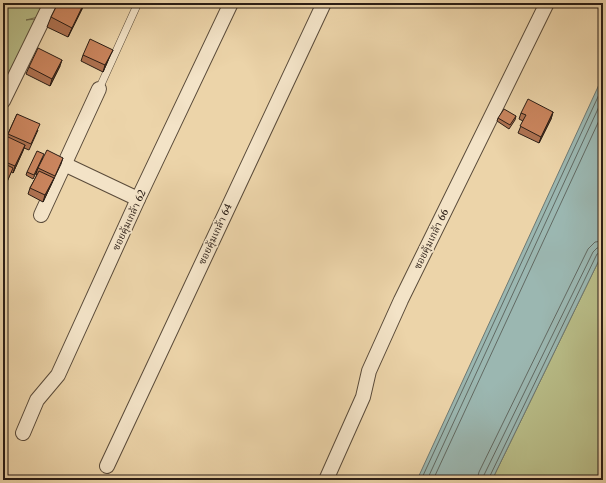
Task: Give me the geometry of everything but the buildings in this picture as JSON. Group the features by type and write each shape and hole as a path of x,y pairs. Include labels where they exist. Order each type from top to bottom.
{"street":[{"path":"3,100 51,3"},
{"name":"ซอยคุ้มเกล้า 62","path":"23,433 37,400 58,375 138,199 231,3"},
{"name":"ซอยคุ้มเกล้า 64","path":"107,466 324,3"},
{"name":"ซอยคุ้มเกล้า 66","path":"326,480 364,397 369,371 401,300 547,3"},
{"path":"41,215 99,89"},
{"path":"64,164 138,199"}],"lane":[{"path":"99,89 138,3"}],"green space":[{"path":"3,3 44,3 38,17 26,20 36,19 3,84"},
{"path":"603,252 603,480 492,480"}],"water":[{"path":"603,76 603,252 492,480 417,480"}]}
